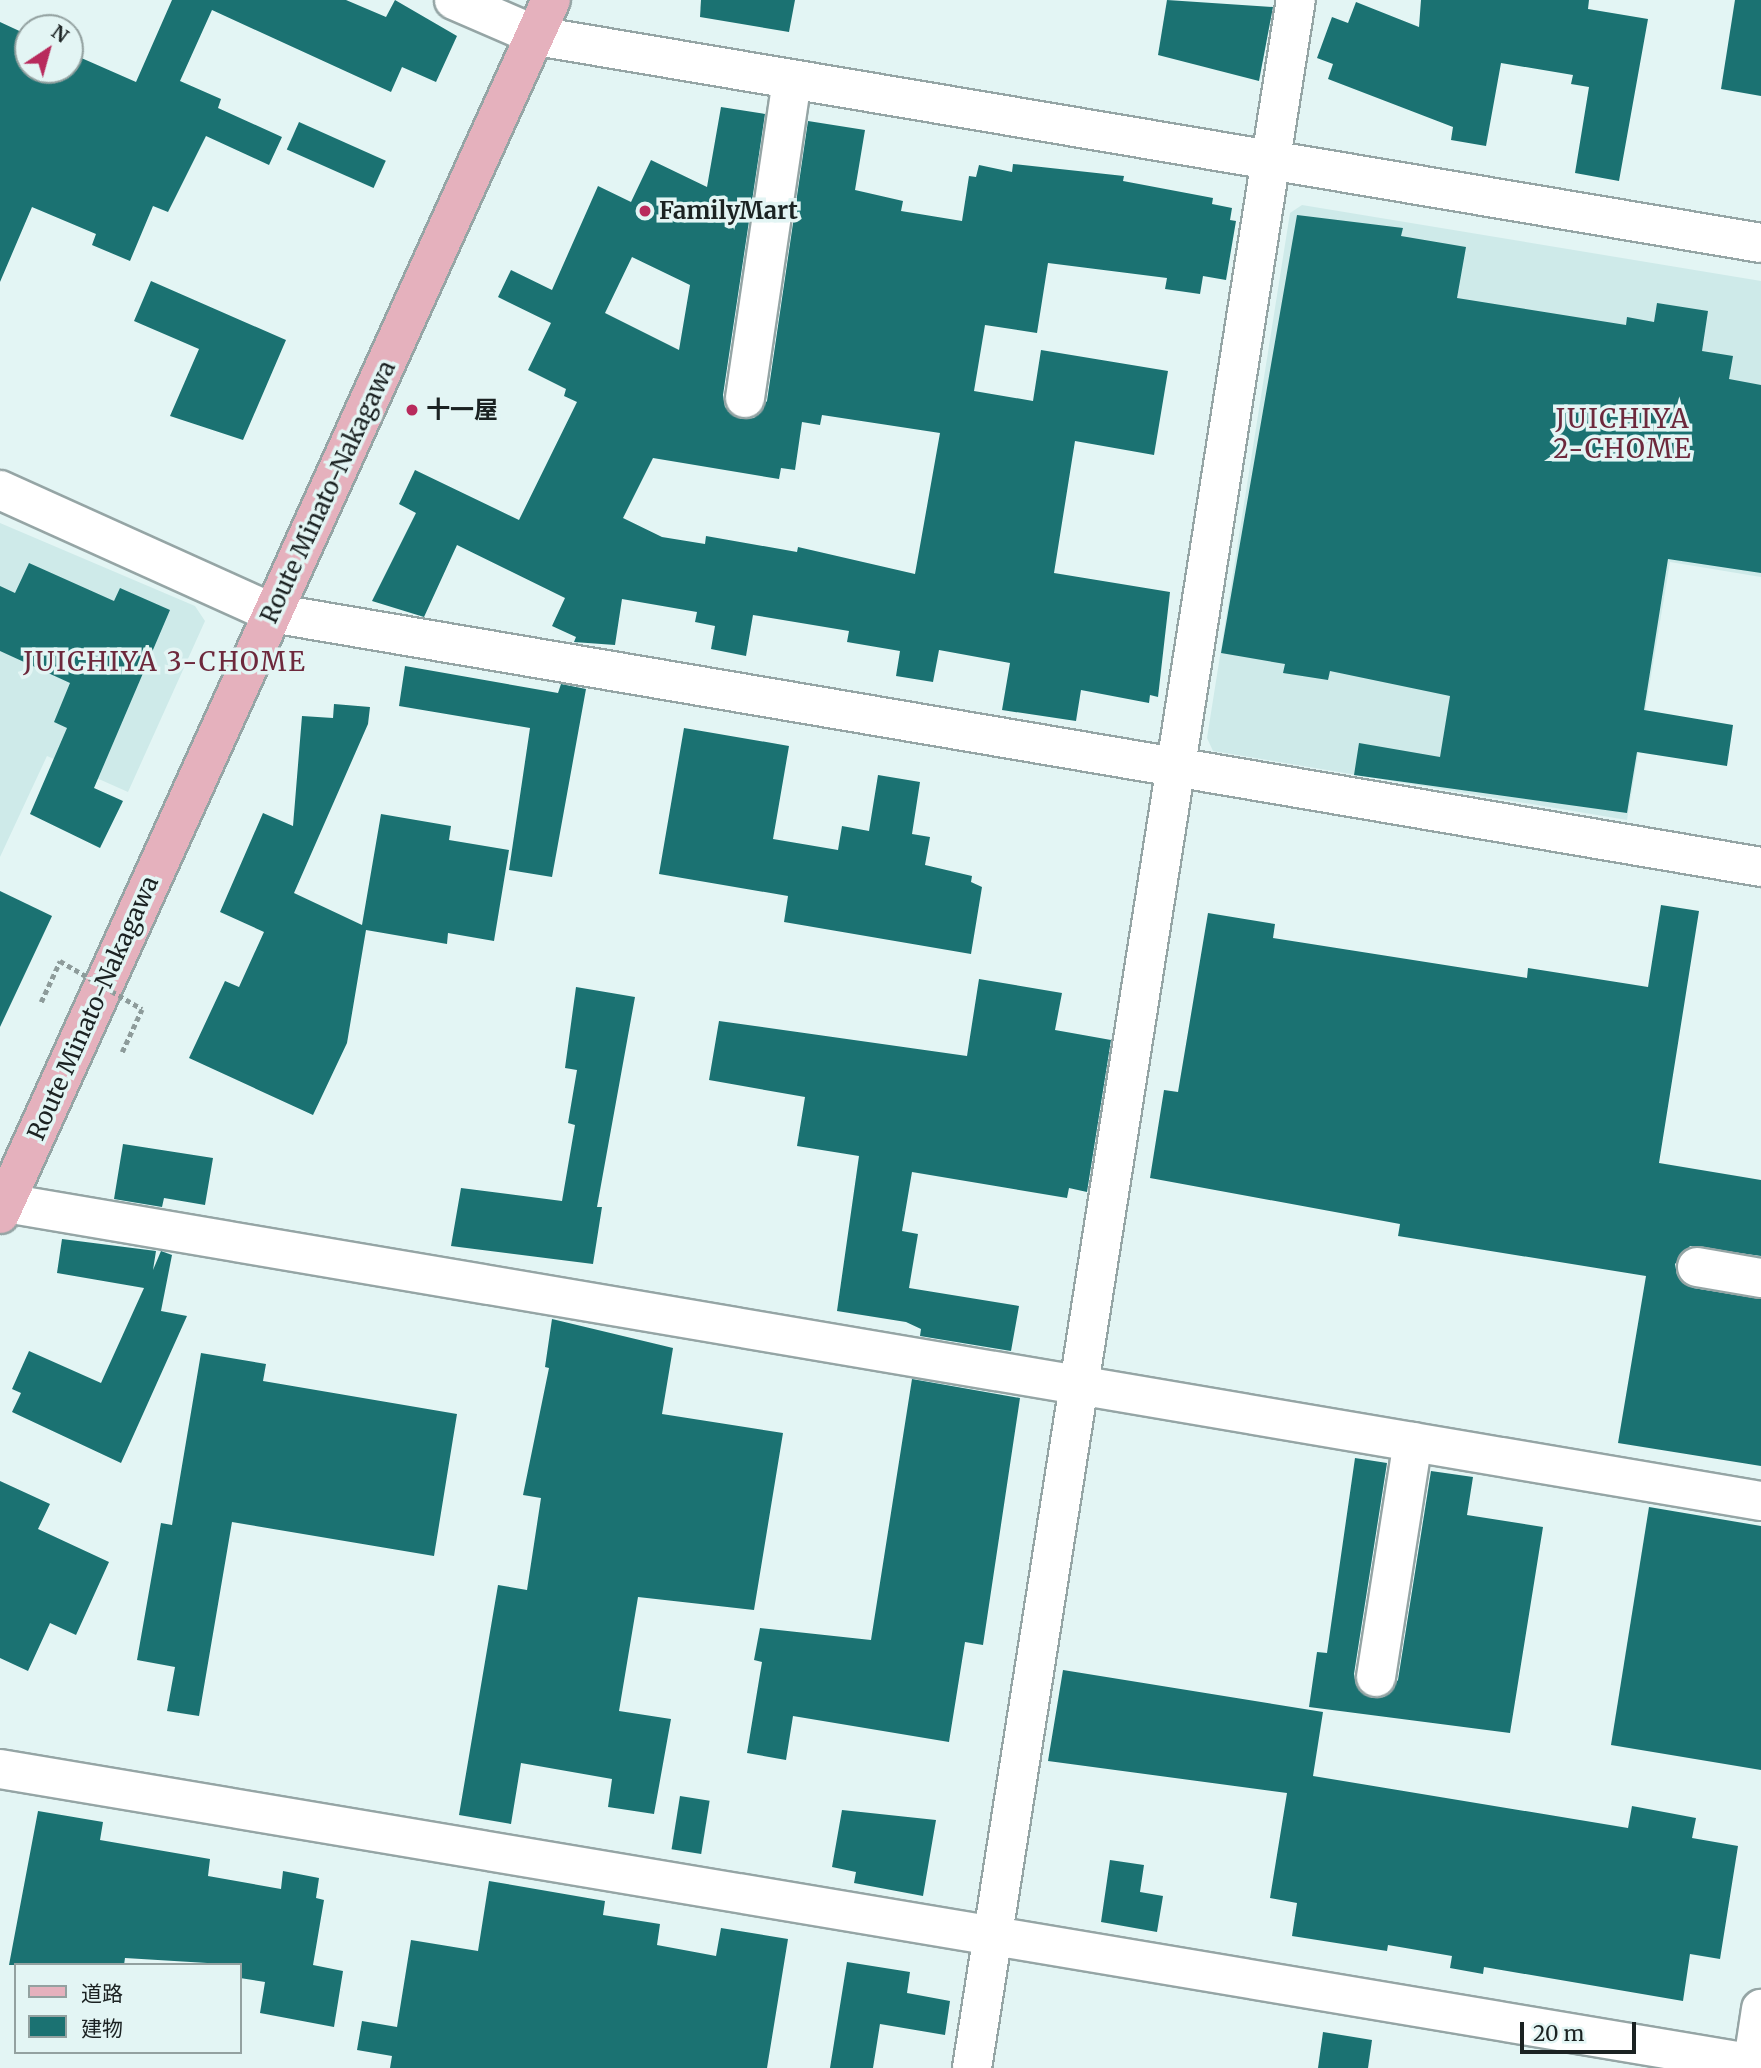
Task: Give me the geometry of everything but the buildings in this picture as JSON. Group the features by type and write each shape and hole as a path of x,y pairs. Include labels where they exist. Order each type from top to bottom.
{"main road":[{"name":"Route Minato-Nakagawa","path":"2,1207 537,36 551,0"}],"street":[{"path":"454,0 537,36 1761,243"},
{"path":"972,2068 1296,0"},
{"path":"745,398 792,79"},
{"path":"0,490 272,613 1761,867"},
{"path":"2,1207 1761,1501"},
{"path":"1697,1267 1761,1279"},
{"path":"1376,1677 1413,1442"},
{"path":"0,1769 1755,2065 1761,2009"}],"path":[{"path":"41,1002 60,961 142,1009 122,1052"}],"shaded area":[{"path":"1302,205 1761,281 1761,577 1670,562 1627,820 1213,751 1207,738 1290,213"},
{"path":"0,523 195,606 205,621 128,792 47,756 0,857"}],"place":[{"name":"FamilyMart","path":"645,211"},
{"name":"十一屋","path":"412,410"}],"district":[{"name":"JUICHIYA 2-CHOME","path":"1623,434"},
{"name":"JUICHIYA 3-CHOME","path":"165,662"}]}
